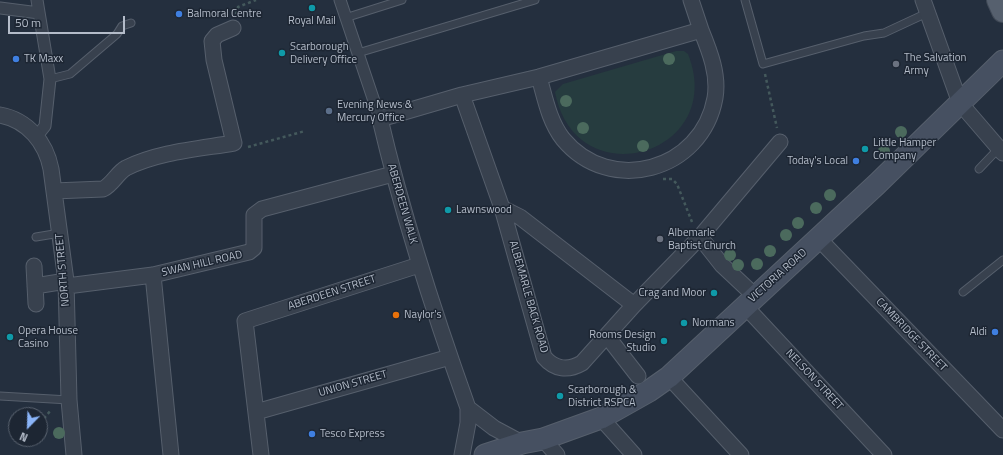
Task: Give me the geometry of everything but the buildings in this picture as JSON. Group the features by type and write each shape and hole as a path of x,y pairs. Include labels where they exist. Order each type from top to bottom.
{"main road":[{"path":"998,0 1003,11"},
{"name":"VICTORIA ROAD","path":"484,455 522,443 543,439 601,418 649,391 669,377 750,301 819,240 1003,61"}],"street":[{"path":"37,0 50,79 45,126 37,136"},
{"name":"ABERDEEN WALK","path":"340,0 380,119 392,174 419,265 468,408 468,423 462,455"},
{"path":"539,77 550,117 556,128 571,148 587,158 604,167 628,171 648,169 672,160 683,152 701,133 710,116 715,97 715,71 691,0"},
{"path":"925,6 960,103 1001,151"},
{"path":"0,8 39,13"},
{"path":"54,191 104,189 108,187 124,169 147,160 234,143 212,50 212,41 217,35 234,28"},
{"path":"380,119 462,95 539,77 701,30"},
{"name":"ALBEMARLE BACK ROAD","path":"462,95 502,208 544,357 556,366 564,369 575,367 582,363 634,305 700,237 780,142"},
{"name":"NORTH STREET","path":"0,115 16,120 37,136 48,155 67,284 69,400 74,455"},
{"name":"SWAN HILL ROAD","path":"35,286 153,275 250,252 254,248 254,215 262,209 392,174"},
{"path":"502,208 520,217 634,305"},
{"path":"700,237 750,301"},
{"name":"CAMBRIDGE STREET","path":"819,240 1003,430"},
{"name":"ABERDEEN STREET","path":"256,412 245,321 419,265"},
{"path":"34,266 36,304"},
{"path":"153,275 171,455"},
{"name":"NELSON STREET","path":"750,301 884,455"},
{"path":"607,336 638,376"},
{"name":"UNION STREET","path":"256,412 450,357"},
{"path":"669,377 741,455"},
{"path":"468,408 494,428 522,443"},
{"path":"256,412 261,455"},
{"path":"601,418 634,455"},
{"path":"543,439 557,455"}],"lane":[{"path":"345,18 402,0"},
{"path":"358,53 534,0"},
{"path":"745,0 763,64 864,36 884,33 925,6"},
{"path":"50,79 70,74 117,34 122,26 131,23"},
{"path":"979,169 1001,151"},
{"path":"36,237 60,233"},
{"path":"963,292 1003,260"},
{"path":"0,396 69,400"}],"path":[{"path":"234,28 238,7 256,0"},
{"path":"763,64 780,142"},
{"path":"234,143 249,147 305,131"},
{"path":"648,169 652,183 664,179 672,179 677,184 696,231 700,237"}],"green space":[{"path":"676,51 684,51 688,54 695,89 687,118 669,139 644,151 616,154 590,145 568,125 555,92 563,84"}],"place":[{"name":"Royal Mail","path":"312,8"},
{"name":"Balmoral Centre","path":"179,14"},
{"name":"Scarborough Delivery Office","path":"282,53"},
{"name":"TK Maxx","path":"16,59"},
{"name":"The Salvation Army","path":"896,64"},
{"name":"Evening News & Mercury Office","path":"329,111"},
{"name":"Little Hamper Company","path":"865,149"},
{"name":"Today's Local","path":"856,161"},
{"name":"Lawnswood","path":"448,210"},
{"name":"Albemarle Baptist Church","path":"660,239"},
{"name":"Crag and Moor","path":"714,293"},
{"name":"Naylor's","path":"396,315"},
{"name":"Normans","path":"684,323"},
{"name":"Aldi","path":"995,332"},
{"name":"Opera House Casino","path":"10,337"},
{"name":"Rooms Design Studio","path":"664,341"},
{"name":"Scarborough & District RSPCA","path":"560,396"},
{"name":"Tesco Express","path":"312,434"}]}
